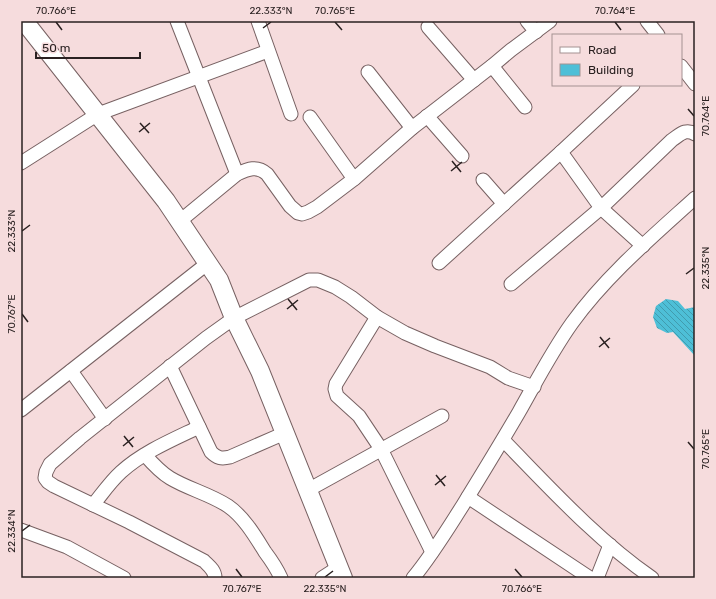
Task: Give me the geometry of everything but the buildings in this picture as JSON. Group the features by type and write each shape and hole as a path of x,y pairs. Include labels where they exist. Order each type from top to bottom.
{"street":[{"path":"24,21 180,220 219,280 234,318 260,370 341,573 322,578"},
{"path":"177,21 237,174"},
{"path":"258,21 291,114"},
{"path":"527,21 536,32"},
{"path":"180,220 237,174 258,168 267,174 290,206 298,213 302,214 308,212 354,179 412,128 550,21"},
{"path":"648,21 657,34"},
{"path":"428,27 474,80"},
{"path":"21,163 98,114 268,52"},
{"path":"492,66 525,107"},
{"path":"682,67 695,84"},
{"path":"368,72 412,128"},
{"path":"439,263 632,86"},
{"path":"427,116 462,156"},
{"path":"310,117 354,179"},
{"path":"511,284 601,208 672,140 685,131 695,134"},
{"path":"561,152 601,208 643,246"},
{"path":"483,180 504,204"},
{"path":"414,578 443,537 468,497 572,323 604,284 695,198"},
{"path":"21,410 208,263"},
{"path":"215,578 215,574 210,566 204,561 129,522 54,486 45,478 50,464 170,366 234,318 310,280 318,280 335,287 352,297 377,317 396,329 420,340 490,367 508,378 534,387"},
{"path":"377,317 336,384 335,389 337,396 359,416 381,449 432,552"},
{"path":"170,366 211,452 219,458 224,459 230,457 285,432"},
{"path":"71,371 105,419"},
{"path":"308,490 442,416"},
{"path":"93,505 122,471 166,443 199,427"},
{"path":"503,440 552,491 610,545 652,578"},
{"path":"145,455 169,478 217,500 236,513 256,538 281,578"},
{"path":"468,497 590,578"},
{"path":"21,530 67,547 124,578"},
{"path":"598,578 610,545"}]}
